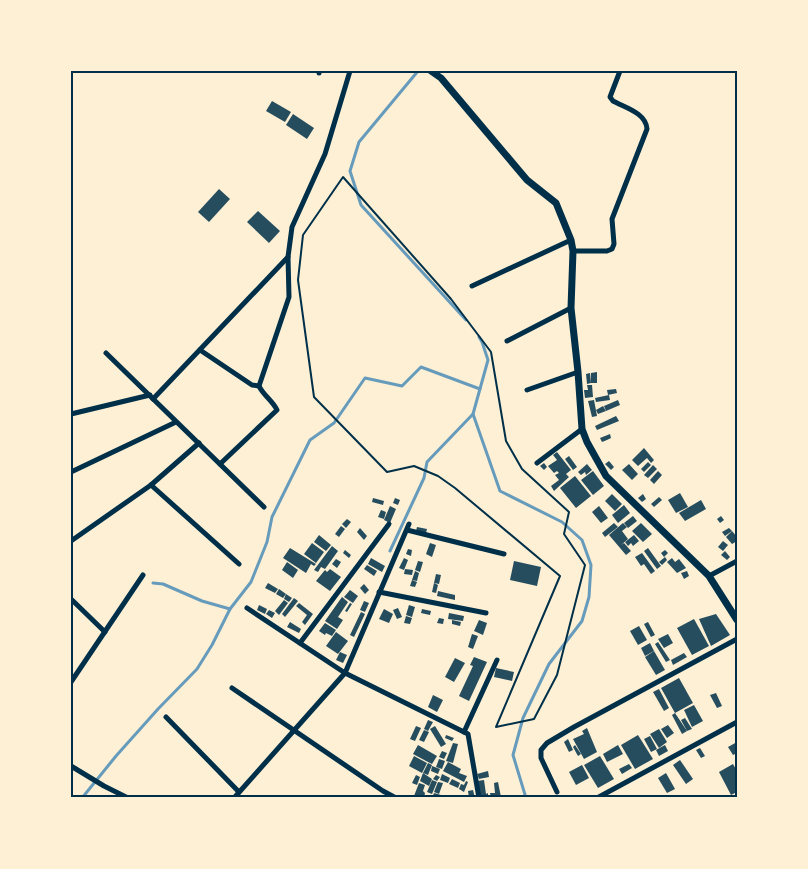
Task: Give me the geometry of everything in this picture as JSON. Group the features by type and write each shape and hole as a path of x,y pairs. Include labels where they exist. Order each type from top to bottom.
{"street":[{"path":"259,386 289,298 288,257 292,227 325,154 350,71"},
{"path":"431,71 441,78 527,180 556,204 571,240 573,251 571,308 582,429 606,476 710,576 737,620"},
{"path":"573,251 607,251 612,249 614,244 612,220 647,129 647,123 642,116 613,101 610,97 620,71"},
{"path":"472,286 571,240"},
{"path":"71,414 152,397 200,350 288,257"},
{"path":"507,341 571,308"},
{"path":"200,350 252,385 259,386 277,410 220,464"},
{"path":"106,353 264,507"},
{"path":"526,390 578,372"},
{"path":"71,472 176,422"},
{"path":"538,463 582,429"},
{"path":"71,541 151,485 199,444"},
{"path":"151,485 239,564"},
{"path":"300,644 389,524"},
{"path":"234,798 345,673 409,524"},
{"path":"407,530 504,554"},
{"path":"710,576 737,561"},
{"path":"71,682 143,574"},
{"path":"379,592 486,613"},
{"path":"71,599 105,632"},
{"path":"247,608 345,673 468,734 479,798"},
{"path":"557,792 540,758 540,750 547,743 737,639"},
{"path":"464,732 497,660"},
{"path":"232,688 396,798"},
{"path":"166,717 239,792"},
{"path":"597,798 737,722"},
{"path":"71,766 128,798"},
{"path":"383,791 386,798"}],"path":[{"path":"343,177 451,299 491,352 506,441 522,468 570,512 564,534 585,565 557,675 534,719 496,727 560,576 438,476 414,466 387,472 314,397 298,280 302,235 343,177"}],"building":[{"path":"272,101 291,112 285,122 266,111"},
{"path":"293,114 314,128 307,139 286,125"},
{"path":"219,189 230,199 209,222 198,212"},
{"path":"258,211 280,231 269,243 247,222"},
{"path":"597,372 597,383 591,383 591,373"},
{"path":"590,373 591,383 587,384 586,374"},
{"path":"587,385 592,385 593,397 585,398 584,390 588,390"},
{"path":"616,389 617,393 608,395 607,390"},
{"path":"609,395 610,400 596,402 595,398"},
{"path":"594,400 597,416 592,417 588,401"},
{"path":"618,400 620,405 606,411 604,406"},
{"path":"603,406 606,411 598,414 596,410"},
{"path":"616,416 619,421 597,430 595,426"},
{"path":"610,434 611,438 602,442 600,438"},
{"path":"644,448 654,460 651,463 647,458 638,466 632,460"},
{"path":"557,452 571,470 566,474 569,477 554,491 551,486 559,480 555,475 559,473 557,471 554,473 548,466 557,460 553,455"},
{"path":"569,456 577,467 573,470 565,459"},
{"path":"609,461 614,467 611,470 605,464"},
{"path":"648,462 651,465 644,472 641,469"},
{"path":"544,463 547,467 544,470 540,466"},
{"path":"587,464 592,470 586,475 585,472 581,475 578,472"},
{"path":"629,464 638,474 632,480 622,470"},
{"path":"653,465 657,469 648,478 644,475"},
{"path":"593,471 604,486 593,495 581,480"},
{"path":"658,471 662,475 654,484 650,480"},
{"path":"575,476 591,496 576,508 560,488"},
{"path":"680,493 688,507 676,513 668,500"},
{"path":"612,494 622,504 615,511 605,501"},
{"path":"643,494 646,499 642,502 638,498"},
{"path":"659,497 662,500 654,507 651,504"},
{"path":"373,498 384,501 383,505 372,502"},
{"path":"395,498 400,500 398,505 393,503"},
{"path":"701,500 706,509 685,521 679,513"},
{"path":"624,505 630,513 618,523 612,515"},
{"path":"390,506 396,509 390,523 384,520"},
{"path":"599,506 608,518 601,523 592,512"},
{"path":"381,510 386,512 384,519 378,517"},
{"path":"633,516 637,521 628,528 624,523"},
{"path":"721,516 724,520 720,523 717,519"},
{"path":"347,519 351,522 346,528 342,524"},
{"path":"614,523 618,527 605,537 602,533"},
{"path":"623,523 627,527 622,531 628,539 621,545 624,543 631,551 626,555 609,535"},
{"path":"641,523 652,534 643,542 632,531"},
{"path":"341,526 345,529 339,537 335,534"},
{"path":"417,527 427,529 426,533 416,531"},
{"path":"360,528 367,536 364,540 357,532"},
{"path":"729,528 732,531 725,536 722,532"},
{"path":"732,531 737,537 737,541 732,544 726,537"},
{"path":"319,535 331,545 326,551 314,542"},
{"path":"634,535 639,541 633,546 631,543 628,546 625,542"},
{"path":"723,541 728,545 723,551 718,547"},
{"path":"312,543 324,552 316,563 304,554"},
{"path":"430,543 436,545 432,557 426,554"},
{"path":"332,546 338,551 325,569 321,567 318,572 314,570"},
{"path":"290,548 316,564 314,566 311,564 306,573 283,558"},
{"path":"648,548 661,566 657,569 644,551"},
{"path":"408,549 412,550 411,556 406,554"},
{"path":"345,550 351,555 349,558 343,553"},
{"path":"665,550 668,553 664,557 661,553"},
{"path":"725,551 730,557 727,560 721,555"},
{"path":"642,553 655,571 651,574 644,564 641,566 635,557"},
{"path":"665,557 667,560 662,565 659,562"},
{"path":"371,558 385,566 382,572 368,564"},
{"path":"404,558 408,560 404,570 399,568"},
{"path":"672,558 675,562 679,559 686,568 677,573 667,562"},
{"path":"336,559 341,562 337,568 332,564"},
{"path":"418,561 423,562 420,572 415,570"},
{"path":"514,561 541,567 537,586 510,580"},
{"path":"287,562 298,570 293,578 282,570"},
{"path":"367,565 377,571 374,576 364,569"},
{"path":"330,569 341,577 330,591 316,581 325,570 327,572"},
{"path":"405,569 413,570 412,575 404,574"},
{"path":"415,571 419,573 417,581 412,580"},
{"path":"687,571 689,576 684,579 681,573"},
{"path":"436,574 441,575 439,584 434,583"},
{"path":"412,580 417,582 415,587 410,586"},
{"path":"268,583 278,589 275,593 265,588"},
{"path":"434,583 438,585 436,593 432,592"},
{"path":"364,584 369,590 365,594 360,588"},
{"path":"279,589 286,594 283,598 276,594"},
{"path":"350,590 358,596 353,603 344,597"},
{"path":"438,591 455,595 455,600 437,596"},
{"path":"286,594 292,598 289,602 284,599"},
{"path":"342,597 348,602 338,617 343,620 337,629 325,621"},
{"path":"294,598 298,601 285,617 282,614"},
{"path":"284,600 288,603 279,615 275,611"},
{"path":"364,601 369,603 365,612 360,610"},
{"path":"299,603 313,614 305,625 302,622 307,615 296,606"},
{"path":"350,603 352,604 347,612 345,611"},
{"path":"259,605 267,609 265,614 257,610"},
{"path":"409,605 415,607 412,617 406,615"},
{"path":"398,608 402,617 397,619 393,610"},
{"path":"384,609 393,614 389,623 379,619"},
{"path":"422,609 431,611 430,615 421,613"},
{"path":"269,610 275,613 272,618 266,614"},
{"path":"361,612 365,614 354,637 350,635"},
{"path":"449,613 464,616 463,621 448,619"},
{"path":"716,614 730,635 711,646 699,619"},
{"path":"406,616 412,618 410,624 404,623"},
{"path":"439,618 444,619 443,624 437,623"},
{"path":"694,619 709,646 692,655 677,628"},
{"path":"452,620 461,622 460,626 452,624"},
{"path":"479,620 487,623 483,635 474,631"},
{"path":"290,622 301,629 299,633 287,627"},
{"path":"648,622 655,635 651,637 644,624"},
{"path":"325,623 336,630 332,636 326,633 325,635 319,631"},
{"path":"639,626 647,640 638,645 630,631"},
{"path":"336,632 348,641 338,654 326,646"},
{"path":"472,634 478,636 473,649 468,647"},
{"path":"668,634 673,643 664,648 658,639"},
{"path":"658,642 670,660 666,662 655,644"},
{"path":"650,643 654,651 645,656 641,648"},
{"path":"654,651 665,670 656,675 645,657"},
{"path":"340,652 347,655 343,663 336,660"},
{"path":"684,653 687,657 673,665 671,660"},
{"path":"474,657 487,662 469,701 459,696 473,666 470,665"},
{"path":"455,658 465,663 454,682 445,677"},
{"path":"496,668 514,672 512,681 494,677"},
{"path":"679,678 693,703 675,713 661,688"},
{"path":"659,689 669,708 664,711 653,692"},
{"path":"716,693 722,706 717,708 710,695"},
{"path":"433,695 443,700 437,712 428,707"},
{"path":"694,705 703,721 692,727 684,710"},
{"path":"675,713 687,731 682,734 672,715"},
{"path":"685,718 692,729 687,731 681,720"},
{"path":"428,720 433,722 428,731 424,729"},
{"path":"668,725 674,733 667,738 661,729"},
{"path":"416,726 421,728 415,741 410,739"},
{"path":"435,726 446,744 441,747 430,729"},
{"path":"587,728 597,752 584,759 573,739 584,734 582,731"},
{"path":"659,729 667,742 659,748 650,734"},
{"path":"424,730 429,732 424,742 419,740"},
{"path":"446,735 454,738 452,741 445,738"},
{"path":"638,735 653,759 635,769 621,745"},
{"path":"650,736 657,749 651,752 644,739"},
{"path":"568,739 573,750 569,752 564,742"},
{"path":"737,742 737,753 733,755 728,747"},
{"path":"453,743 458,744 453,763 446,761"},
{"path":"418,745 437,756 432,764 413,754"},
{"path":"575,745 581,754 578,756 573,747"},
{"path":"618,745 623,754 607,762 603,754"},
{"path":"665,745 668,751 659,756 656,750"},
{"path":"700,748 705,756 701,758 696,750"},
{"path":"442,751 447,753 444,759 439,757"},
{"path":"414,756 427,763 422,773 409,766"},
{"path":"600,756 614,779 598,788 584,765"},
{"path":"439,759 445,761 442,769 436,767"},
{"path":"680,760 693,779 686,784 673,765"},
{"path":"448,762 461,769 459,773 467,776 464,782 443,771"},
{"path":"428,763 432,765 428,775 423,773"},
{"path":"629,764 632,768 622,774 619,769"},
{"path":"733,764 737,771 737,792 731,795 719,772"},
{"path":"582,765 589,778 576,785 569,772"},
{"path":"432,766 440,769 438,774 431,771"},
{"path":"488,771 489,777 479,779 477,774"},
{"path":"423,773 432,779 429,786 420,781"},
{"path":"666,773 675,789 667,793 658,778"},
{"path":"442,774 450,778 448,783 440,780"},
{"path":"416,775 420,777 417,785 412,783"},
{"path":"436,775 440,777 437,781 433,779"},
{"path":"452,779 460,783 458,788 449,784"},
{"path":"432,780 437,782 432,794 427,792"},
{"path":"484,780 488,798 481,798 477,781"},
{"path":"466,781 468,782 464,792 459,789 461,784 464,785"},
{"path":"438,782 443,783 439,794 434,792"},
{"path":"498,782 501,797 491,798 490,793 495,793 494,783"},
{"path":"419,783 425,785 423,791 425,793 424,798 414,796"},
{"path":"473,790 475,798 469,798 468,791"},
{"path":"434,793 448,797 448,798 432,798"}],"waterway":[{"path":"418,71 359,142 350,171 361,205 466,320"},
{"path":"479,337 488,360 473,414 500,491 562,522 582,540 591,565 589,597 582,621 549,664 523,718 513,755 526,798"},
{"path":"82,798 116,756 197,669 212,645 230,609 251,582 267,542 272,517 310,440 334,423 365,378 402,386 421,367 480,389"},
{"path":"390,551 424,478 427,462 473,414"},
{"path":"153,583 163,584 202,601 230,609"}]}
